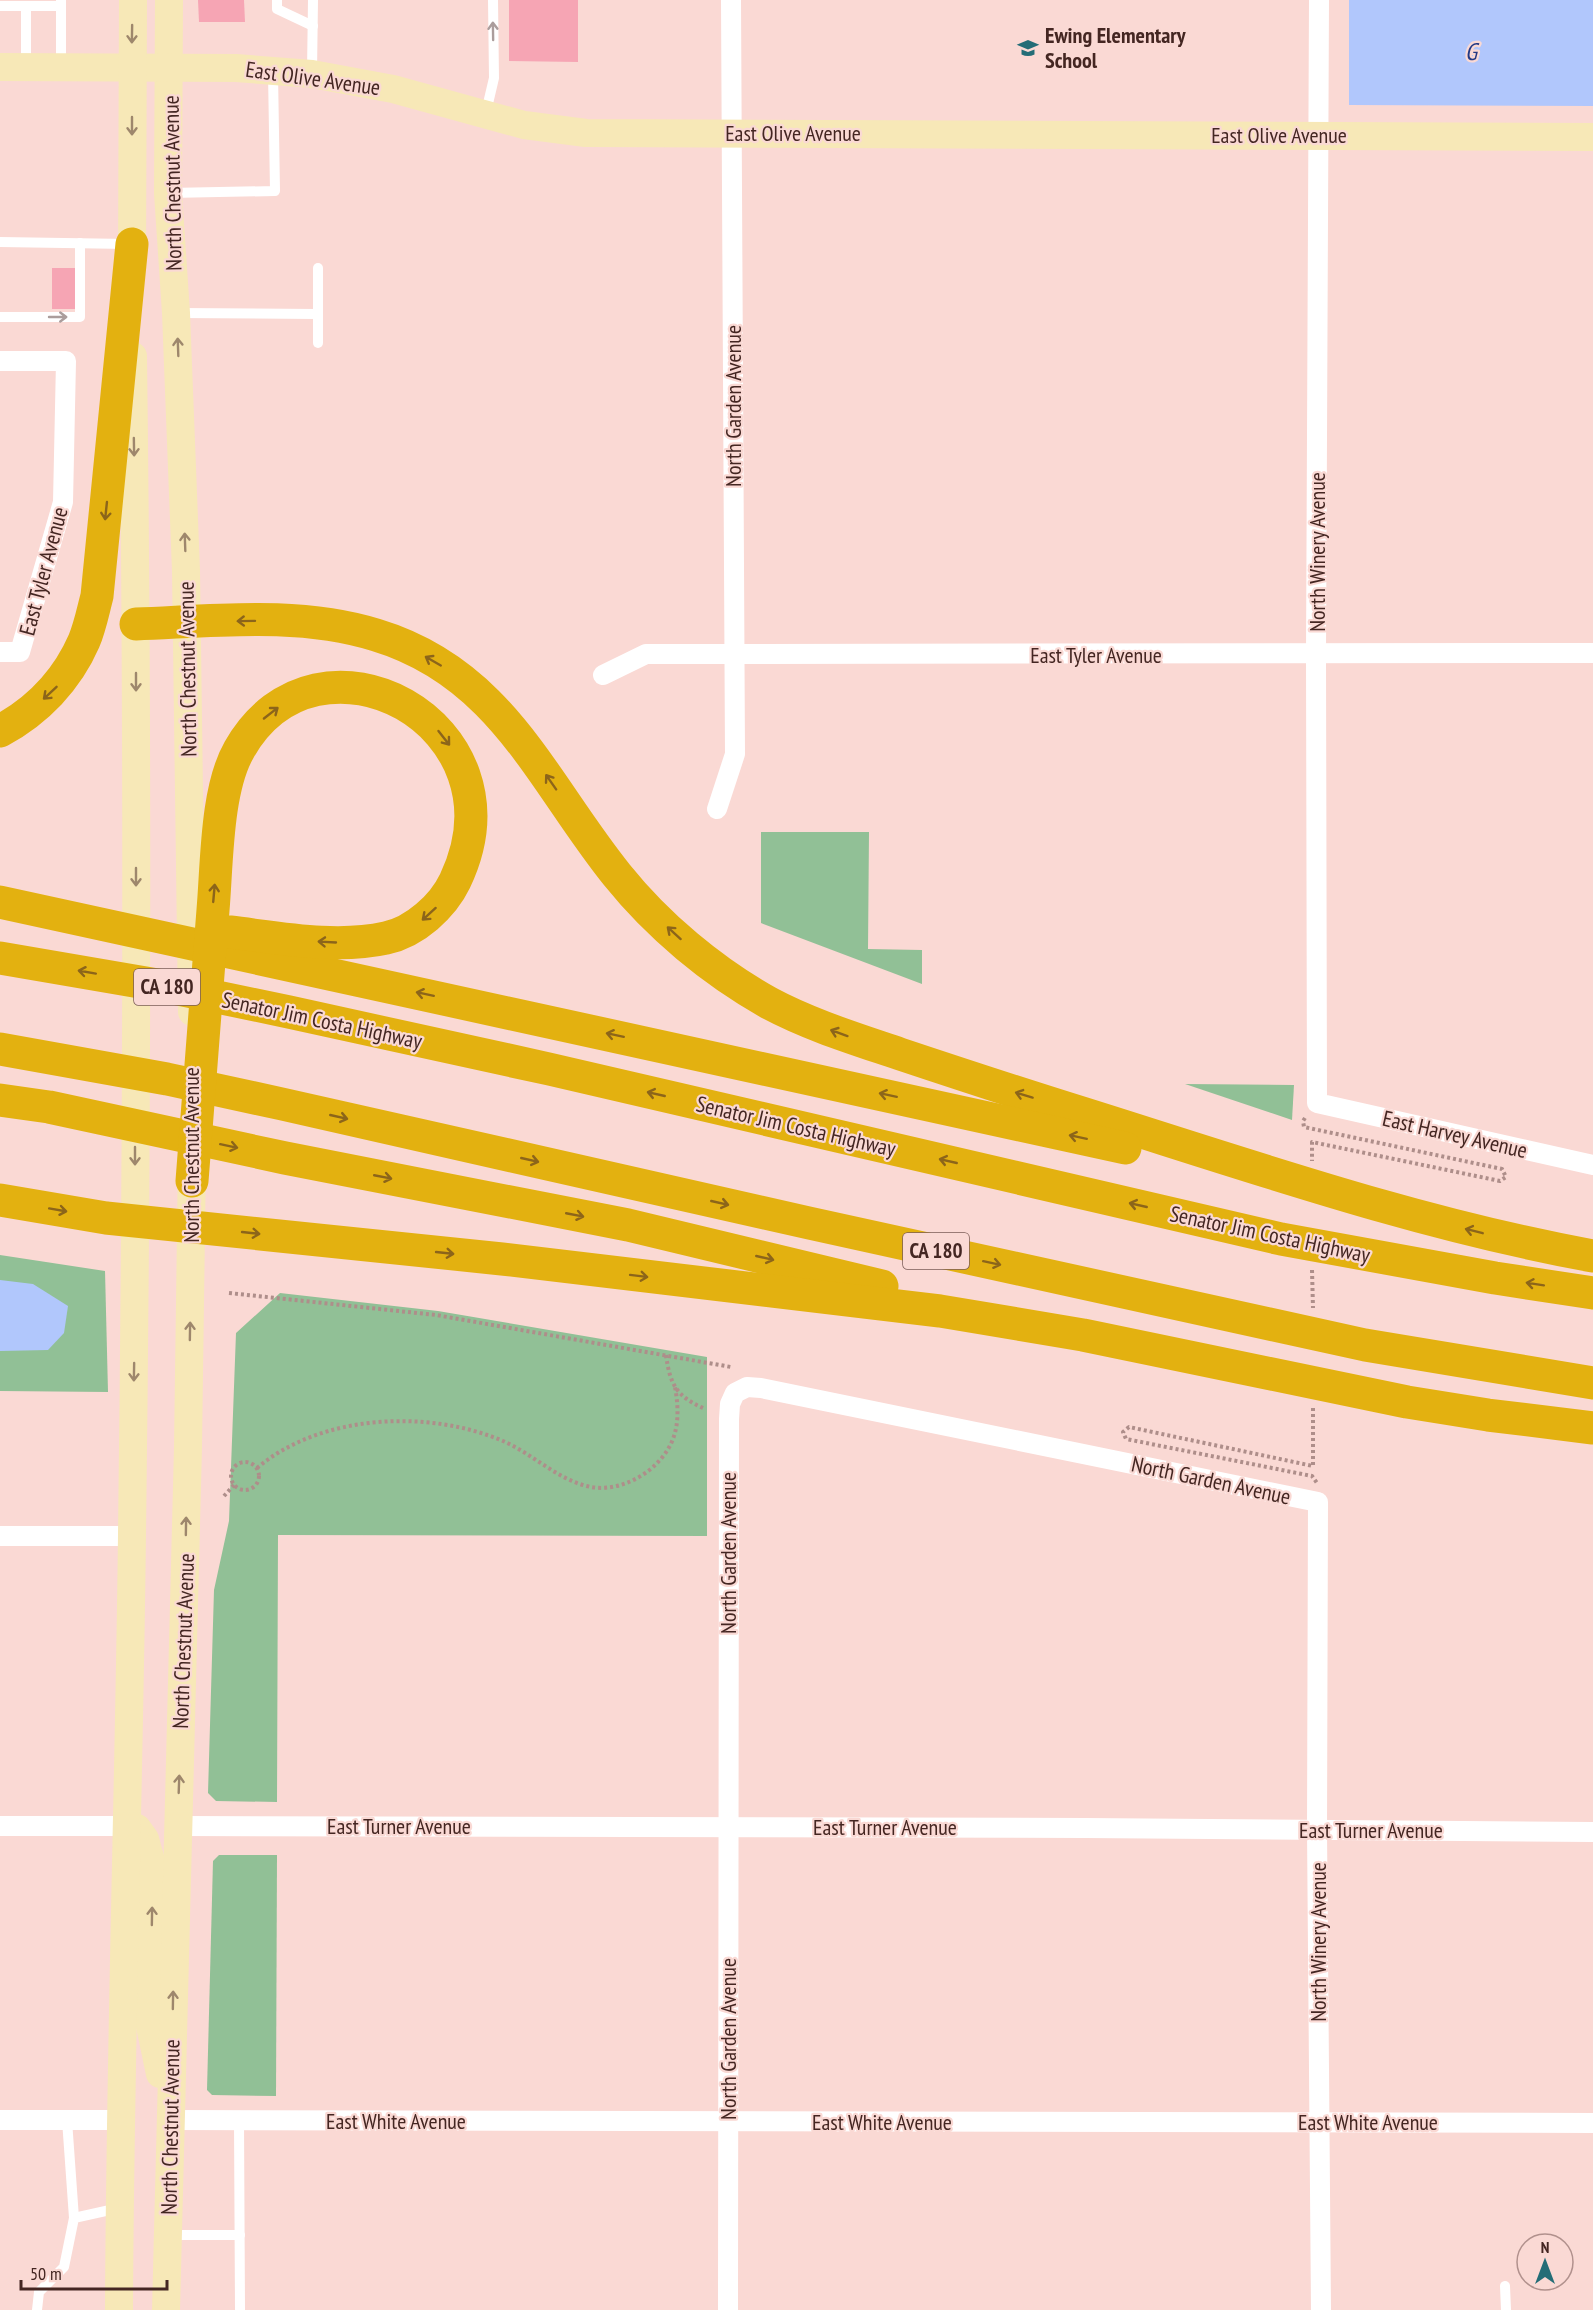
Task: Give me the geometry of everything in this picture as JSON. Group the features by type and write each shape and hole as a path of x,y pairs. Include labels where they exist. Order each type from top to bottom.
{"highway":[{"path":"0,731 17,722 58,686 84,641 97,596 132,244"},
{"path":"136,624 286,620 336,625 380,636 412,649 445,668 469,686 503,718 523,742 616,874 651,913 720,972 781,1009 844,1035 992,1085 1381,1206 1477,1232 1593,1256"},
{"path":"192,1181 219,836 229,773 238,751 249,734 270,712 285,703 306,693 334,688 364,689 382,693 415,711 434,726 459,761 470,796 470,838 466,855 452,887 439,905 406,931 389,938 288,952"},
{"path":"0,891 50,908"},
{"path":"0,902 50,908 288,952 1095,1140 1230,1174 1381,1206"},
{"name":"Senator Jim Costa Highway","path":"0,958 169,987 549,1069 1281,1239 1495,1278 1593,1293"},
{"name":"CA 180","path":"0,1049 282,1104 797,1221 1365,1345 1593,1383"},
{"path":"0,1100 49,1107 285,1158 628,1225 1083,1335 1407,1402 1593,1428"},
{"path":"0,1200 106,1218 940,1311 1083,1335"}],"main road":[{"name":"North Chestnut Avenue","path":"119,2310 135,1221 136,624 132,244 133,0"},
{"name":"North Chestnut Avenue","path":"166,2310 192,1226 192,959 187,622 176,313 168,193 169,0"},
{"name":"East Olive Avenue","path":"13,67 273,70 312,74 393,89 524,125 585,133 1593,137"},
{"path":"127,1826 137,1828 146,1839 153,1865 150,2026 170,2120"}],"street":[{"name":"North Garden Avenue","path":"717,809 735,754 731,0"},
{"name":"North Winery Avenue","path":"1317,1103 1316,655 1319,0"},
{"name":"East Tyler Avenue","path":"0,361 66,361 63,502 20,652 0,652"},
{"name":"East Tyler Avenue","path":"603,675 646,654 1593,653"},
{"name":"East Harvey Avenue","path":"1317,1103 1593,1165"},
{"name":"North Garden Avenue","path":"728,2310 729,1419 730,1404 735,1393 747,1387 761,1388 1318,1502"},
{"name":"North Winery Avenue","path":"1318,1502 1317,1830 1321,2310"},
{"path":"0,1536 132,1536"},
{"path":"0,1826 127,1826"},
{"name":"East Turner Avenue","path":"177,1826 1593,1832"},
{"path":"0,2120 120,2120"},
{"name":"East White Avenue","path":"170,2120 1593,2123"}],"lane":[{"path":"277,0 277,9 313,26"},
{"path":"312,74 313,0"},
{"path":"485,116 495,78 493,0"},
{"path":"0,6 61,3 62,67"},
{"path":"13,67 26,6"},
{"path":"168,193 275,191 273,70"},
{"path":"0,242 132,244"},
{"path":"0,317 80,317 80,243"},
{"path":"318,268 318,343"},
{"path":"176,313 317,314"},
{"path":"37,2310 39,2292 64,2267 74,2218 67,2120"},
{"path":"239,2121 240,2310"},
{"path":"74,2218 120,2208"},
{"path":"168,2235 240,2235"},
{"path":"1505,2286 1506,2310"}],"path":[{"path":"1312,1166 1312,1142 1500,1181 1506,1177 1502,1169 1304,1127 1303,1121 1317,1103"},
{"path":"1312,1262 1312,1310"},
{"path":"229,1293 436,1315 731,1367"},
{"path":"666,1355 668,1370 679,1394 703,1408"},
{"path":"256,1468 277,1453 314,1436 336,1430 408,1421 457,1425 524,1451 578,1483 600,1487 620,1485 646,1472 664,1456 670,1447 675,1436 677,1417 678,1402 675,1387"},
{"path":"1313,1406 1313,1466 1129,1427 1123,1432 1126,1439 1312,1476 1317,1482 1318,1502"},
{"path":"249,1463 256,1468 259,1481 253,1488 244,1491 234,1485 231,1475 237,1464 249,1463"},
{"path":"224,1496 234,1485"}],"green space":[{"path":"761,832 869,832 868,949 922,950 922,984 761,923"},
{"path":"1185,1084 1294,1085 1292,1120"},
{"path":"0,1255 105,1271 108,1392 0,1391"},
{"path":"280,1293 438,1311 707,1357 707,1536 278,1535 277,1802 216,1801 208,1793 214,1590 229,1521 236,1333"},
{"path":"219,1855 277,1855 276,2096 212,2095 207,2090 213,1861"}],"water":[{"name":"G","path":"1349,0 1593,0 1593,106 1349,105"},
{"path":"0,1280 33,1284 68,1306 64,1333 48,1350 0,1351"}],"building":[{"path":"198,0 244,0 245,22 199,22"},
{"path":"509,0 578,0 578,62 509,61"},
{"path":"52,268 76,268 76,309 52,309"}],"place":[{"name":"Ewing Elementary School","path":"1028,48"}]}
